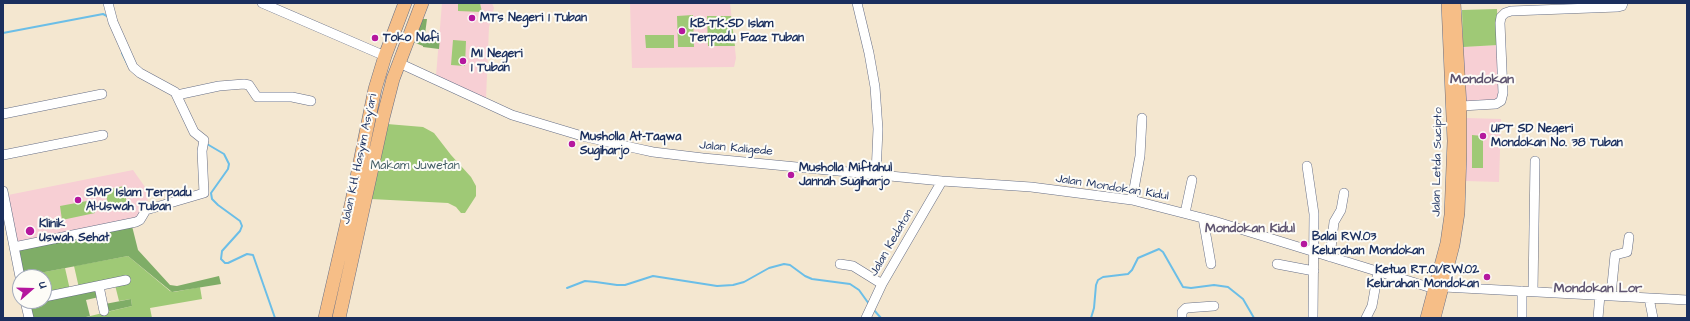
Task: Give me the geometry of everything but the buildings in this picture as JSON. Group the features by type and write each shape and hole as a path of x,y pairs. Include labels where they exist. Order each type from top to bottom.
{"highway":[{"name":"Jalan K.H. Hasyim Asy'ari","path":"324,318 348,217 372,102 385,56 405,3"},
{"name":"Jalan K.H. Hasyim Asy'ari","path":"339,318 388,96 422,3"},
{"path":"348,217 350,223 354,223 370,147 379,136"}],"main road":[{"name":"Jalan Letda Sucipto","path":"1435,318 1439,288 1452,233 1459,213 1461,174 1461,106 1447,3"},
{"name":"Jalan Letda Sucipto","path":"1452,233 1450,215 1453,148 1453,43 1455,3"},
{"name":"Jalan Letda Sucipto","path":"1426,318 1439,288"}],"street":[{"path":"14,247 136,222 140,220 146,210 202,195 204,192 203,138 194,132 177,95 172,90 140,73 133,67 113,22 108,3"},
{"path":"262,3 385,56"},
{"path":"857,3 869,53 875,87 878,129 876,174"},
{"path":"1461,106 1496,104 1502,101 1503,93 1500,23 1501,17 1505,13 1511,11 1618,7 1622,6 1623,3"},
{"name":"Jalan Kaligede","path":"399,63 506,112 596,140 653,152 942,181"},
{"path":"177,95 218,86 244,84 249,85 257,97 292,97 311,101"},
{"path":"3,114 102,94"},
{"path":"1132,200 1140,156 1142,118"},
{"path":"3,155 103,135"},
{"path":"1533,291 1535,161"},
{"path":"1307,166 1314,214 1313,318"},
{"path":"1185,213 1192,180"},
{"name":"Jalan Mondokan Kidul","path":"942,181 1031,187 1132,200 1185,213 1378,272 1439,288 1533,291 1687,300"},
{"name":"Jalan Kedaton","path":"867,316 882,284 942,181"},
{"path":"3,191 18,269"},
{"path":"1330,257 1334,222 1341,210 1344,193"},
{"path":"1202,218 1211,264"},
{"path":"1611,296 1615,255 1627,252 1629,237"},
{"path":"840,264 853,266 882,284"},
{"path":"1278,264 1314,271"},
{"path":"1366,318 1372,306 1378,272"},
{"path":"52,295 126,280"},
{"path":"99,286 104,311"},
{"path":"1522,291 1522,318"},
{"path":"1598,318 1600,295"},
{"path":"1649,298 1653,318"},
{"path":"1182,318 1182,312 1186,308 1214,306"}],"shaded area":[{"name":"MI Negeri 1 Tuban","path":"442,3 492,3 494,8 489,27 486,99 436,76"},
{"name":"KB-TK-SD Islam Terpadu Faaz Tuban","path":"630,3 730,3 736,58 734,67 632,68"},
{"path":"1498,45 1499,100 1465,103 1463,47"},
{"name":"UPT SD Negeri Mondokan No. 38 Tuban","path":"1467,118 1501,119 1499,182 1466,181"},
{"name":"SMP Islam Terpadu Al-Uswah Tuban","path":"133,170 145,187 149,206 137,220 18,244 8,195"}],"green space":[{"path":"458,3 480,3 482,12 458,11"},
{"path":"1497,9 1498,45 1463,47 1462,10"},
{"path":"693,15 694,47 678,47 677,16"},
{"path":"707,16 731,16 735,46 708,46"},
{"path":"421,19 427,19 425,34 440,36 439,49 423,47 413,42"},
{"path":"645,35 674,35 674,48 646,48"},
{"path":"453,40 466,41 465,66 451,65"},
{"name":"Makam Juwetan","path":"387,124 423,127 434,133 471,177 476,186 476,196 465,213 461,213 456,207 448,203 371,199"},
{"path":"1472,135 1483,136 1483,168 1472,168"},
{"path":"124,186 127,205 109,209 105,190"},
{"path":"92,200 95,213 62,220 60,206"},
{"path":"132,226 138,250 170,285 177,286 219,276 221,284 172,292 128,256 52,271 52,269 22,269 18,249"},
{"path":"128,256 170,291 174,292 200,287 202,299 150,308 152,318 82,318 132,306 131,299 119,301 115,285 52,297 52,271 65,268 70,290 79,288 74,266"},
{"path":"97,288 99,297 86,300 90,316 82,318 32,318 30,309 52,309 52,299"},
{"path":"131,299 132,306 106,312 105,304"}],"waterway":[{"path":"3,33 103,14 107,16"},
{"path":"122,53 129,67"},
{"path":"207,144 224,154 229,164 228,169 211,193 212,199 240,221 242,226 240,231 222,251 221,259 225,263 228,263 247,254 253,255 275,318"},
{"path":"1091,318 1098,280 1103,277 1128,274 1132,270 1138,258 1159,249 1163,252 1183,287 1191,288 1214,285 1228,287 1243,299 1254,318"},
{"path":"567,288 585,281 625,285 653,276 717,286 733,285 744,282 769,268 784,264 790,265 805,276 812,279 850,284 859,290 869,304"},
{"path":"873,309 881,318"},
{"path":"946,318 952,318"}],"place":[{"name":"MTs Negeri 1 Tuban","path":"472,18"},
{"name":"KB-TK-SD Islam Terpadu Faaz Tuban","path":"682,31"},
{"name":"Toko Nafi","path":"375,38"},
{"name":"MI Negeri 1 Tuban","path":"463,61"},
{"name":"UPT SD Negeri Mondokan No. 38 Tuban","path":"1483,136"},
{"name":"Musholla At-Taqwa Sugiharjo","path":"572,144"},
{"name":"Musholla Miftahul Jannah Sugiharjo","path":"791,175"},
{"name":"SMP Islam Terpadu Al-Uswah Tuban","path":"78,200"},
{"name":"Klinik Uswah Sehat","path":"30,231"},
{"name":"Balai RW.03 Kelurahan Mondokan","path":"1304,244"},
{"name":"Ketua RT.01/RW.02 Kelurahan Mondokan","path":"1487,277"}],"district":[{"name":"Mondokan","path":"1482,80"},
{"name":"Mondokan Kidul","path":"1250,229"},
{"name":"Mondokan Lor","path":"1598,289"}]}
